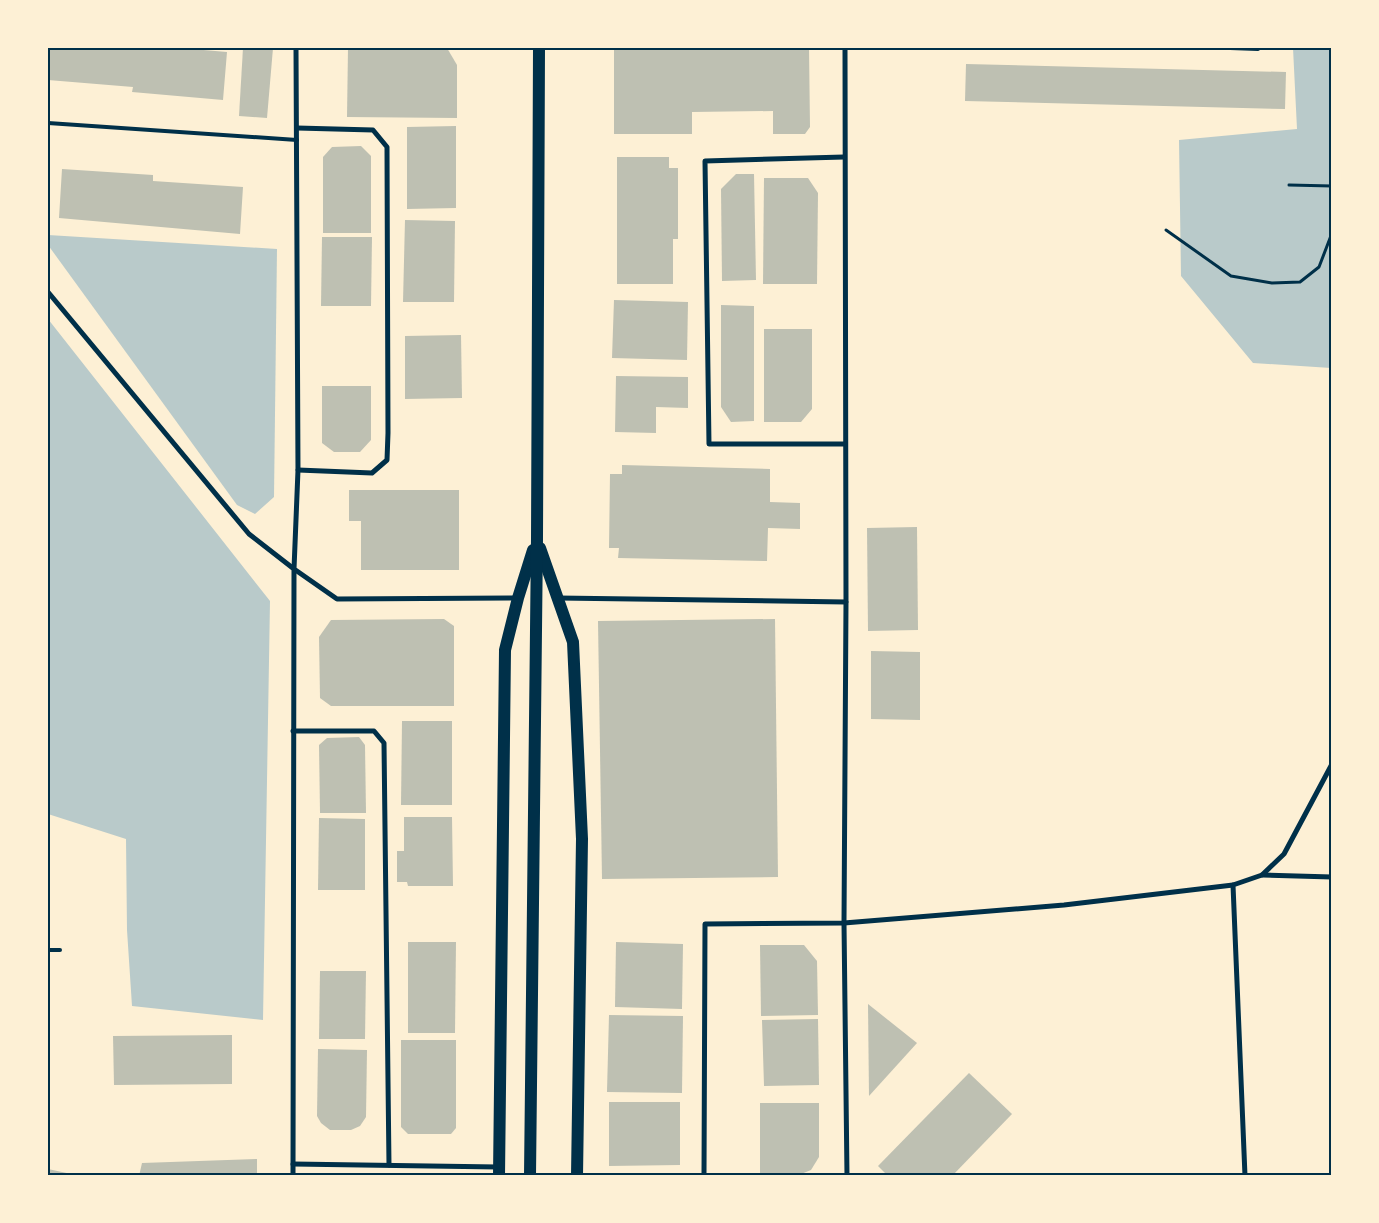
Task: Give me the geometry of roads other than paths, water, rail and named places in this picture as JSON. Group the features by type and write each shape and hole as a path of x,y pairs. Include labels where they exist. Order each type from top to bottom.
{"main road":[{"path":"530,1176 537,538 539,48"},
{"path":"499,1171 505,650 518,598 537,538"},
{"path":"537,538 573,642 582,839 577,1176"}],"street":[{"path":"293,1176 294,569 298,470 296,48"},
{"path":"845,48 846,602 844,923 847,1176"},
{"path":"297,128 373,130 387,147 388,414 387,460 372,474 298,470"},
{"path":"844,157 706,161 710,444 845,444"},
{"path":"48,292 249,534 337,599 518,598"},
{"path":"558,598 846,602"},
{"path":"293,732 374,731 384,743 389,1166"},
{"path":"1262,875 1284,854 1332,764"},
{"path":"704,1176 705,924 844,923 1064,905 1233,885 1262,875 1332,878"},
{"path":"1233,885 1245,1176"},
{"path":"293,1164 499,1171"}],"lane":[{"path":"1230,48 1258,49"},
{"path":"48,123 297,140"},
{"path":"48,950 60,950"}]}
